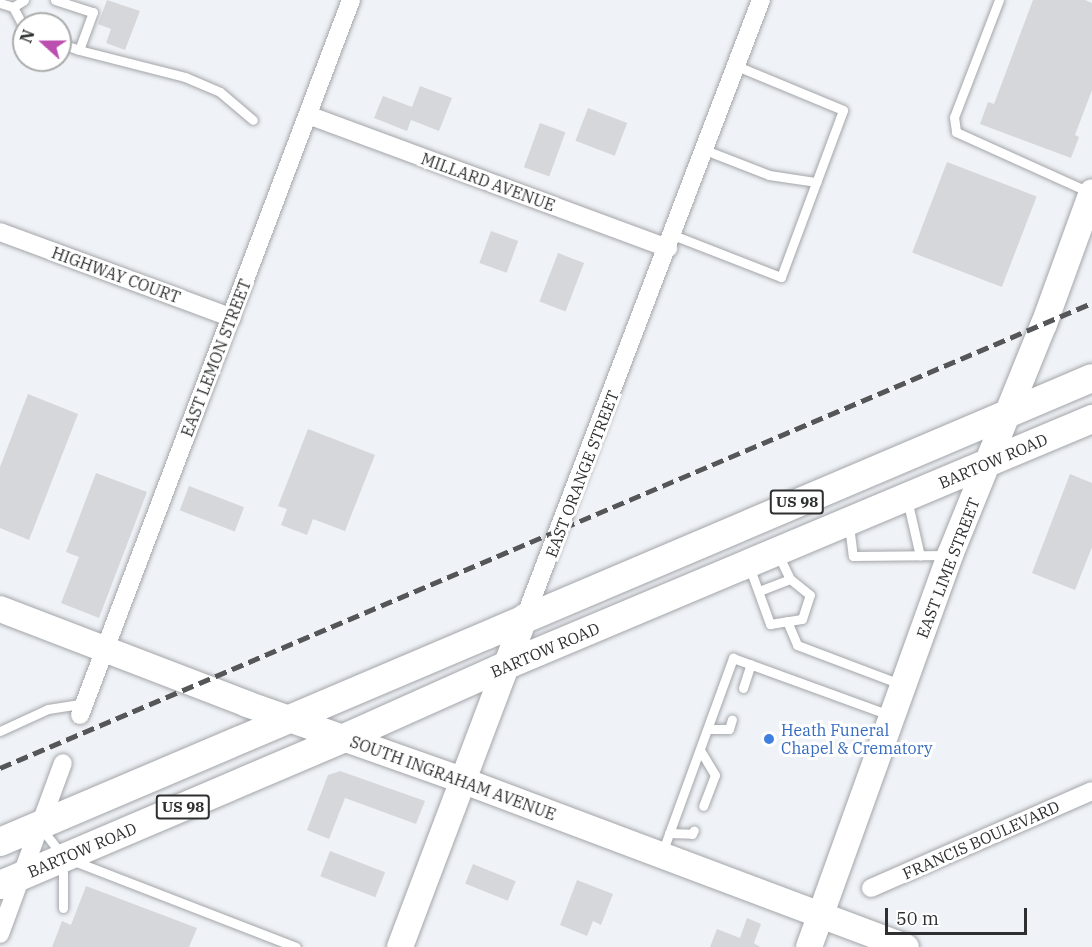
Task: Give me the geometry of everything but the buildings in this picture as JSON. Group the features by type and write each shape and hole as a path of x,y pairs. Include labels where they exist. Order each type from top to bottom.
{"main road":[{"name":"US 98","path":"0,842 1092,378"},
{"name":"BARTOW ROAD","path":"11,880 344,738 507,665 1092,419"}],"street":[{"name":"EAST LEMON STREET","path":"83,709 351,0"},
{"name":"EAST ORANGE STREET","path":"400,947 761,0"},
{"name":"MILLARD AVENUE","path":"308,115 670,242"},
{"name":"EAST LIME STREET","path":"809,947 951,555 1008,414 1092,193"},
{"name":"HIGHWAY COURT","path":"0,232 232,318"},
{"name":"SOUTH INGRAHAM AVENUE","path":"0,609 291,720 464,781 665,844 821,915 906,947"},
{"path":"0,934 11,880 40,826 63,763"},
{"name":"FRANCIS BOULEVARD","path":"871,888 1092,791"}],"lane":[{"path":"13,7 24,0"},
{"path":"55,0 93,12 79,50"},
{"path":"999,0 954,117 956,132 1092,193"},
{"path":"0,3 13,7 16,12"},
{"path":"72,47 185,77 220,92 254,120"},
{"path":"670,242 781,277 843,110 737,66"},
{"path":"705,150 769,175 816,182"},
{"path":"907,497 920,555"},
{"path":"848,522 853,556 951,555"},
{"path":"748,564 771,624 802,619 810,595 790,579 777,552"},
{"path":"759,591 790,579"},
{"path":"788,621 797,645 903,686"},
{"path":"665,844 734,658 892,716"},
{"path":"743,688 751,664"},
{"path":"0,731 48,709 83,709"},
{"path":"708,729 729,729 732,719"},
{"path":"700,750 715,775 703,806"},
{"path":"40,826 64,857 296,947"},
{"path":"665,844 692,834 694,830"},
{"path":"63,908 64,857"}],"railway":[{"path":"0,768 1092,303"}],"place":[{"name":"Heath Funeral Chapel & Crematory","path":"769,739"}]}
